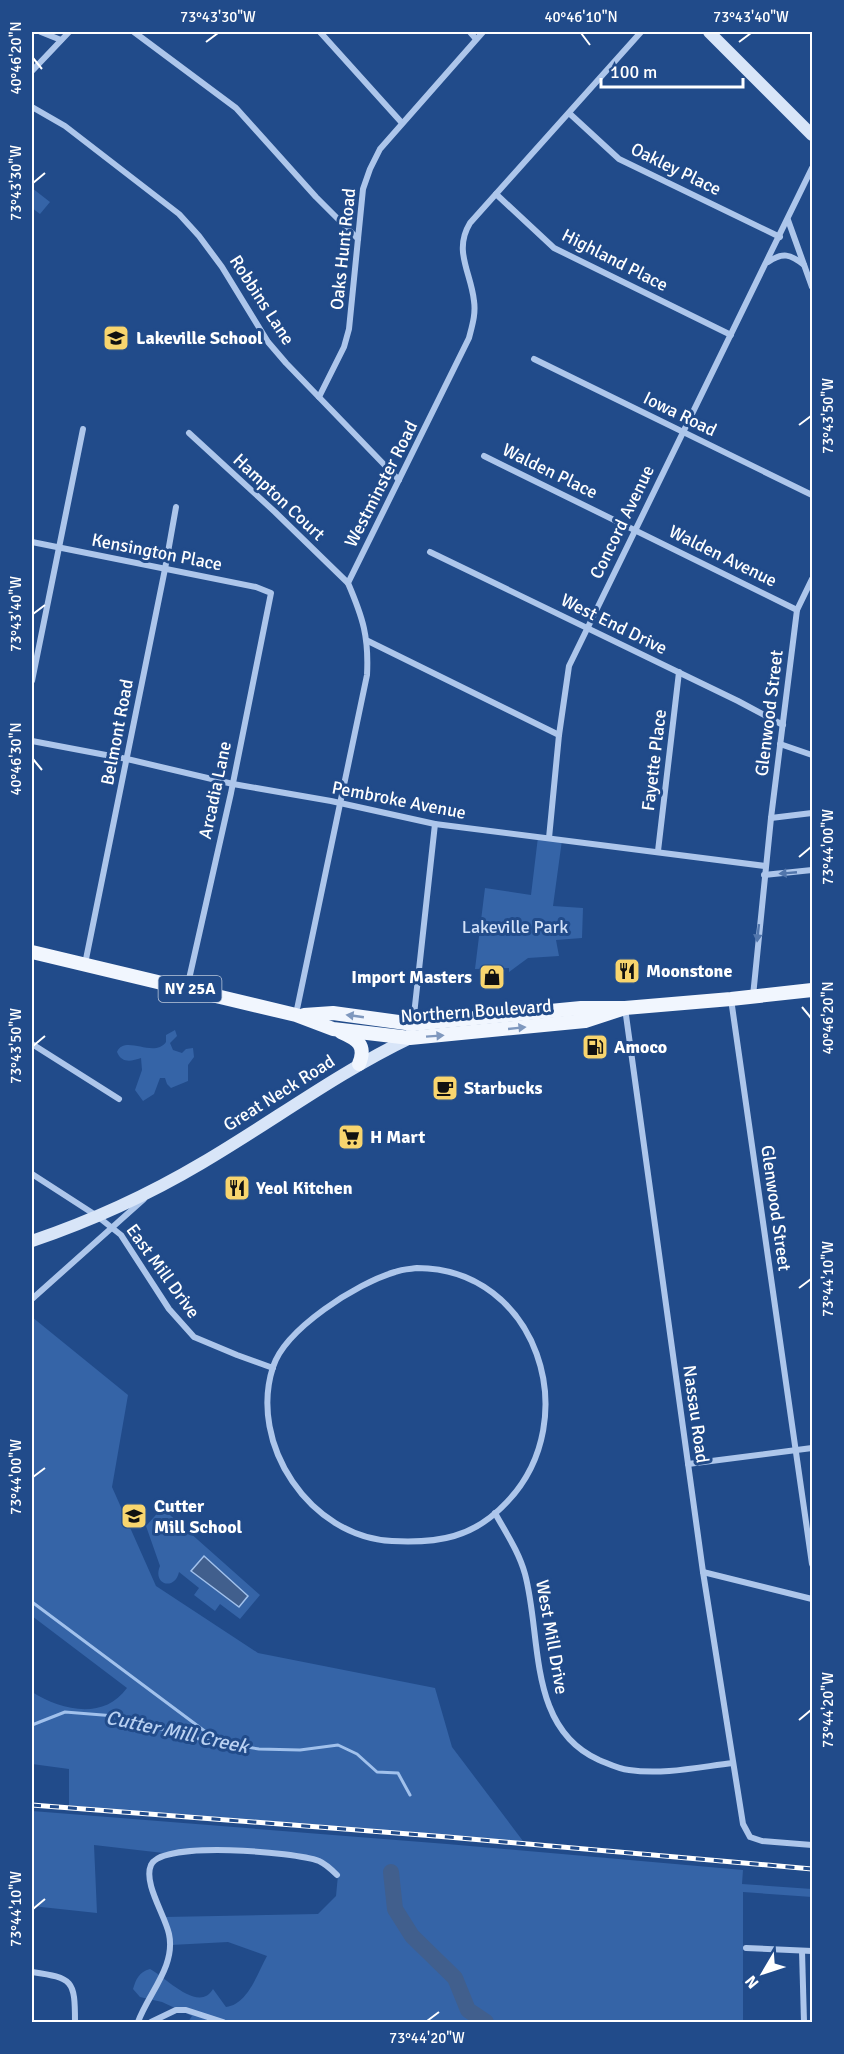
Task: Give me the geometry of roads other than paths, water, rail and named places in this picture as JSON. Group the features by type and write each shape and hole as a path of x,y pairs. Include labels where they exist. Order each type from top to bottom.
{"main road":[{"path":"709,32 813,135"},
{"name":"Northern Boulevard","path":"32,952 296,1015 333,1029 412,1031 585,1021 625,1008 813,990"},
{"name":"Northern Boulevard","path":"296,1015 333,1013 412,1031"},
{"path":"333,1029 350,1036 360,1045 362,1053 359,1064"},
{"name":"Great Neck Road","path":"32,1241 98,1216 156,1189 412,1031"}],"street":[{"path":"41,32 61,40"},
{"path":"32,71 69,32"},
{"path":"134,32 236,108 315,197 358,239"},
{"path":"320,32 402,123"},
{"path":"470,32 476,39"},
{"name":"Oaks Hunt Road","path":"320,397 350,329 363,189 370,169 380,149 483,32"},
{"name":"Westminster Road","path":"348,584 469,338 474,319 474,302 462,258 462,245 470,224 641,32"},
{"name":"Robbins Lane","path":"32,108 65,126 142,183 179,214 222,267 268,342 399,480"},
{"name":"Oakley Place","path":"569,113 619,159 780,237"},
{"name":"Concord Avenue","path":"549,838 568,669 813,168"},
{"name":"Highland Place","path":"496,194 554,248 731,335"},
{"path":"788,220 813,287"},
{"path":"768,262 785,254 794,257 804,265"},
{"name":"Iowa Road","path":"534,359 813,495"},
{"path":"32,681 83,429"},
{"name":"Hampton Court","path":"189,433 275,512 348,584"},
{"name":"Walden Place","path":"484,456 635,530"},
{"name":"Belmont Road","path":"85,964 176,507"},
{"name":"Walden Avenue","path":"635,530 797,610"},
{"name":"Kensington Place","path":"32,542 256,587 271,593 270,597"},
{"name":"West End Drive","path":"430,552 679,672 783,725"},
{"name":"Glenwood Street","path":"753,997 765,866 797,610 813,579"},
{"path":"296,1015 367,675 368,641 361,613 348,584"},
{"name":"Arcadia Lane","path":"187,988 233,784 270,597"},
{"path":"368,641 560,735"},
{"name":"Fayette Place","path":"658,852 679,672"},
{"name":"Pembroke Avenue","path":"32,741 435,824 765,866"},
{"path":"780,744 813,756"},
{"path":"771,818 813,813"},
{"path":"412,1031 435,824"},
{"path":"764,875 813,870"},
{"name":"Glenwood Street","path":"731,999 813,1564"},
{"name":"Nassau Road","path":"625,1008 703,1572 743,1824 750,1837 762,1841 813,1845"},
{"path":"32,1044 119,1099"},
{"name":"East Mill Drive","path":"32,1174 98,1216 121,1235 169,1309 194,1337 273,1368"},
{"name":"Great Neck Road","path":"32,1299 156,1189"},
{"path":"437,1268 452,1272 475,1282 496,1297 523,1326 540,1362 547,1401 543,1440 524,1482 495,1513 483,1522 467,1531 434,1541 380,1540 339,1526 303,1496 291,1480 278,1455 269,1419 268,1393 273,1368 290,1338 310,1320 380,1277 396,1271 437,1268"},
{"path":"688,1464 813,1448"},
{"name":"West Mill Drive","path":"495,1513 514,1547 525,1576 542,1690 553,1717 568,1738 591,1756 627,1770 649,1772 733,1763"},
{"path":"703,1572 813,1599"},
{"path":"138,2022 168,1960 171,1945 165,1917 149,1879 150,1868 158,1858 172,1854 217,1849 286,1854 321,1862 337,1875"},
{"path":"746,1948 813,1951"},
{"path":"802,1951 804,2022"},
{"path":"32,1972 60,1977 67,1981 72,1987 75,1998 75,2022"},
{"path":"151,2022 176,2010 186,2010 223,2022"}],"waterway":[{"path":"32,1602 218,1741"},
{"name":"Cutter Mill Creek","path":"32,1725 65,1712 115,1716 194,1738 259,1749 300,1750 338,1745 357,1754 377,1772 398,1773 410,1795"},
{"name":"Cutter Mill Creek","path":"391,1872 395,1909 412,1936 455,1978 468,2010 486,2022"}],"railway":[{"path":"32,1805 448,1837 812,1869"}],"place":[{"name":"Lakeville School","path":"116,338"},
{"name":"Moonstone","path":"627,971"},
{"name":"Import Masters","path":"492,977"},
{"name":"Amoco","path":"595,1047"},
{"name":"Starbucks","path":"445,1088"},
{"name":"H Mart","path":"351,1137"},
{"name":"Yeol Kitchen","path":"237,1188"},
{"name":"Cutter Mill School","path":"134,1516"}],"park label":[{"name":"Lakeville Park","path":"515,927"}]}
